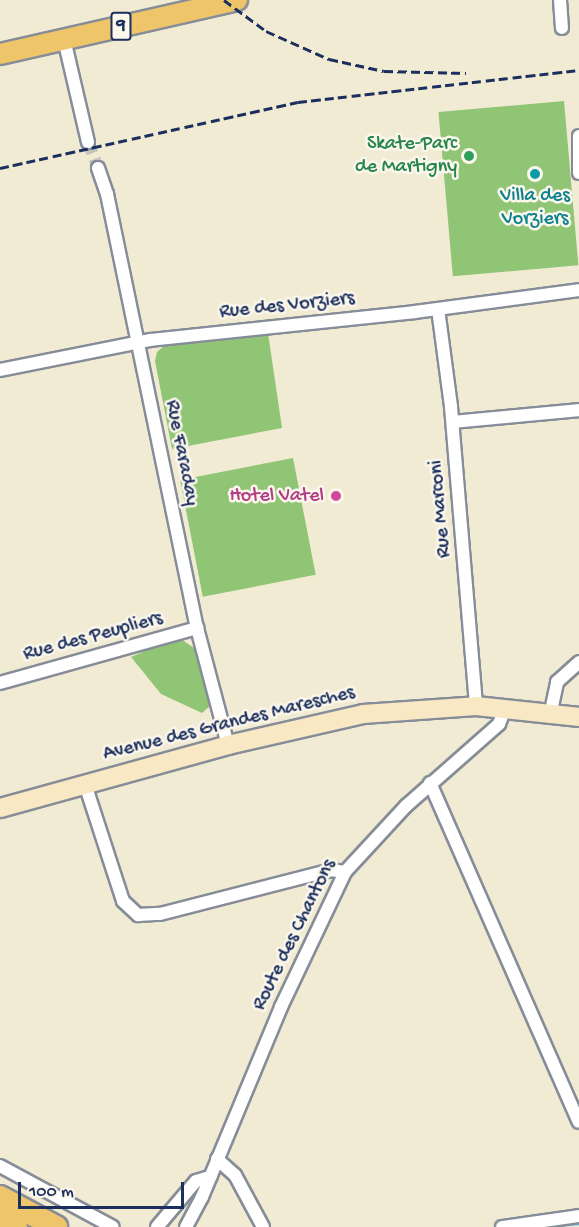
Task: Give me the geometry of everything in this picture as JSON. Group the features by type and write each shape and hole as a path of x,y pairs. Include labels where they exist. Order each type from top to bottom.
{"highway":[{"path":"0,1197 56,1227"},
{"path":"0,1219 16,1227"}],"main road":[{"name":"9","path":"0,54 237,0"},
{"name":"Avenue des Grandes Maresches","path":"0,808 228,745 363,714 476,706 551,711 579,717"}],"street":[{"path":"560,0 562,28"},
{"path":"64,39 88,142"},
{"path":"579,136 579,173"},
{"name":"Rue Faraday","path":"98,168 107,194 197,628 228,745"},
{"name":"Rue des Vorziers","path":"0,370 139,343 438,309 579,290"},
{"name":"Rue Marconi","path":"438,309 453,422 476,706"},
{"path":"453,422 579,410"},
{"name":"Rue des Peupliers","path":"0,683 197,628"},
{"path":"551,711 557,682 579,662"},
{"name":"Route des Chantons","path":"186,1227 210,1177 280,1007 345,872 430,783 499,724 505,708"},
{"path":"430,783 579,1122"},
{"path":"84,784 123,901 138,915 160,914 331,870 345,872"},
{"path":"217,1159 235,1175 263,1227"},
{"path":"0,1166 113,1227"},
{"path":"157,1227 196,1181 210,1177"},
{"path":"502,1227 546,1223 579,1216"}],"green space":[{"path":"564,101 578,265 453,276 438,112"},
{"path":"268,333 282,428 172,449 155,361 157,352 164,346"},
{"path":"293,458 316,575 203,597 180,480"},
{"path":"178,637 197,650 211,705 202,713 161,694 131,657"}],"waterway":[{"path":"558,1225 579,1223"}],"tunnel":[{"path":"88,142 98,168"}],"railway":[{"path":"224,0 266,31 329,59 384,71 466,73"},
{"path":"0,168 298,102 579,70"}],"place":[{"name":"Skate-Parc de Martigny","path":"469,156"},
{"name":"Villa des Vorziers","path":"535,174"},
{"name":"Hotel Vatel","path":"336,496"}]}
